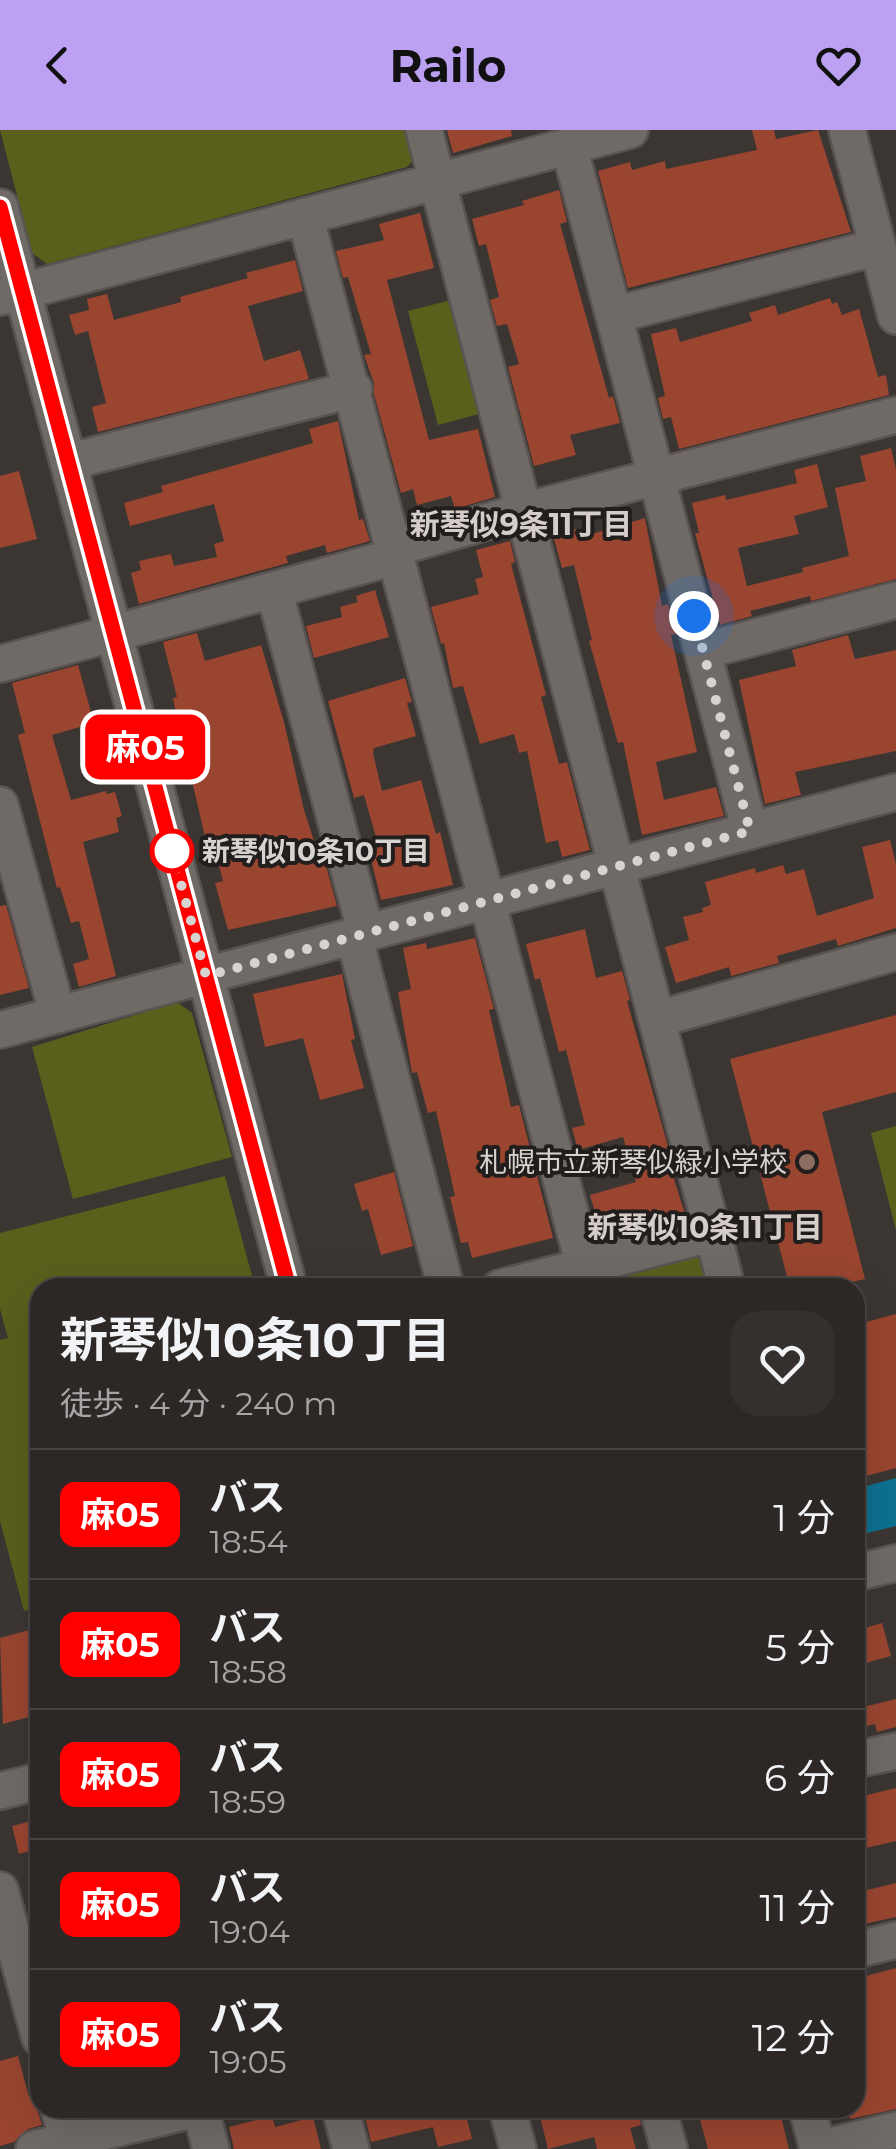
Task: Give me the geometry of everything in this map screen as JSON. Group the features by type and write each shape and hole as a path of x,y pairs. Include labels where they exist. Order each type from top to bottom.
{"street":[{"path":"424,130 725,1278"},
{"path":"11,294 630,130"},
{"path":"846,130 883,243 896,316"},
{"path":"569,146 750,831"},
{"path":"0,207 11,294 68,462 286,1278"},
{"path":"306,216 587,1277 714,1233"},
{"path":"614,316 883,243"},
{"path":"68,462 354,389"},
{"path":"0,664 274,590 524,510 896,415"},
{"path":"274,590 444,1278"},
{"path":"703,651 896,600"},
{"path":"0,1030 896,792"},
{"path":"0,805 58,1015"},
{"path":"658,1019 896,952"},
{"path":"865,1570 896,1562"},
{"path":"865,1758 896,1751"},
{"path":"0,1791 30,1784"},
{"path":"0,1890 30,2001"},
{"path":"865,1948 896,1940"},
{"path":"53,2132 139,2118"},
{"path":"203,2118 211,2149"},
{"path":"343,2118 351,2149"},
{"path":"510,2118 518,2149"},
{"path":"661,2118 669,2149"},
{"path":"809,2118 818,2149 896,2130"}],"green space":[{"path":"0,130 405,130 413,160 407,167 47,264 32,253"},
{"path":"459,298 490,411 438,425 408,311"},
{"path":"177,1002 192,1013 232,1157 73,1199 32,1047"},
{"path":"896,1126 896,1230 871,1133"},
{"path":"225,1176 253,1278 30,1278 30,1610 24,1611 0,1521 0,1340 8,1338 0,1309 0,1233"},
{"path":"692,1248 703,1257 709,1278 606,1278"}],"water":[{"path":"896,1478 896,1526 865,1534 865,1486"}],"building":[{"path":"447,130 511,130 512,136 453,153"},
{"path":"752,130 774,130 776,139 818,130 851,232 628,288 598,171 630,162 632,170 665,161 666,169 757,150"},
{"path":"559,190 567,222 560,224 609,398 613,396 620,423 570,435 576,455 534,466 508,367 519,364 507,324 497,326 490,300 499,297 486,244 479,246 472,219 524,205 522,201"},
{"path":"420,213 434,268 387,280 429,440 478,429 495,497 455,509 451,496 417,505 413,489 401,493 364,355 371,354 336,251 384,240 379,224"},
{"path":"295,260 303,291 248,306 264,361 300,350 309,379 98,432 92,407 106,403 88,331 75,335 69,315 89,310 87,299 107,294 114,320 181,302 180,297"},
{"path":"830,298 832,304 837,302 842,315 859,309 878,377 886,375 889,395 679,449 671,417 663,419 658,398 665,396 651,334 676,328 680,342 752,321 749,313 775,305 778,315"},
{"path":"338,421 359,520 363,519 370,541 327,553 325,545 286,556 288,563 139,604 131,573 141,570 139,561 171,554 174,566 217,557 214,544 224,541 214,504 130,526 124,503 163,492 161,486 313,443 309,429"},
{"path":"891,448 896,469 896,579 811,601 810,596 750,611 752,616 720,625 695,533 699,533 692,503 725,495 726,500 797,483 794,470 817,464 828,507 794,516 799,534 738,548 747,586 803,572 802,568 849,556 835,488 866,481 860,456"},
{"path":"19,471 37,539 0,548 0,476"},
{"path":"645,518 662,606 668,604 676,634 671,635 697,752 656,762 664,800 716,787 724,816 642,835 623,742 618,743 589,641 592,640 574,565 562,568 553,535 576,529 579,538"},
{"path":"510,541 515,562 511,564 546,695 541,697 559,764 567,762 590,850 562,857 558,840 546,843 527,751 519,753 514,734 480,744 463,686 453,688 444,643 441,644 431,607 479,594 475,579 483,577 476,550"},
{"path":"375,590 389,637 314,658 306,626 342,617 340,607 358,602 356,596"},
{"path":"197,633 205,661 261,645 304,810 314,841 319,840 337,906 228,930 215,883 223,881 212,839 206,841 184,747 179,749 171,721 177,720 173,698 177,697 163,642"},
{"path":"848,635 855,659 896,650 896,751 795,772 801,795 765,804 739,680 796,666 792,650"},
{"path":"78,665 94,723 52,735 71,800 115,792 122,816 116,818 119,832 83,842 116,976 79,987 73,964 89,959 79,921 71,923 60,887 57,888 18,735 25,733 12,683"},
{"path":"405,678 416,736 374,748 373,753 382,791 421,780 436,834 440,832 453,885 381,900 369,851 379,848 364,795 354,798 328,701"},
{"path":"890,840 896,864 896,928 838,946 836,939 777,956 779,963 731,976 729,967 676,983 665,947 689,940 683,917 703,912 702,908 711,905 705,882 755,868 756,873 783,865 786,874 804,869 817,916 874,898 862,847"},
{"path":"6,905 29,988 0,995 0,906"},
{"path":"585,929 596,978 622,971 669,1150 665,1151 686,1217 603,1239 590,1195 636,1182 623,1137 578,1150 572,1128 585,1125 566,1050 559,1052 540,978 535,980 526,944"},
{"path":"475,938 494,1009 489,1010 511,1107 519,1105 553,1238 472,1258 468,1242 461,1243 436,1111 428,1113 417,1072 412,1073 398,992 411,989 403,948 426,943 427,949"},
{"path":"342,974 355,1039 351,1040 364,1088 320,1100 303,1038 265,1047 253,994"},
{"path":"896,1015 896,1092 822,1112 865,1278 787,1278 730,1059"},
{"path":"394,1172 413,1246 381,1255 368,1209 362,1211 354,1184"},
{"path":"896,1314 896,1468 865,1476 865,1322"},
{"path":"882,1623 891,1656 865,1663 865,1628"},
{"path":"30,1630 30,1717 3,1724 0,1638"},
{"path":"896,1699 896,1727 877,1732 875,1724 865,1726 865,1707"},
{"path":"896,1788 896,1841 866,1848 865,1796"},
{"path":"30,1822 30,1851 19,1854 12,1826"},
{"path":"896,1883 896,1917 865,1924 865,1891"},
{"path":"896,1968 896,2109 865,2116 865,1976"},
{"path":"18,2056 30,2097 30,2118 40,2118 42,2125 0,2146 0,2061"},
{"path":"264,2118 273,2118 275,2127 313,2118 321,2149 234,2149 229,2127"},
{"path":"365,2118 471,2118 467,2119 472,2139 438,2147 433,2127 371,2142"},
{"path":"639,2118 641,2125 630,2128 636,2149 597,2149 594,2137 548,2149 541,2120"},
{"path":"700,2118 781,2118 789,2149 708,2149"}],"bus line":[{"name":"麻05","path":"0,207 286,1278"}],"place":[{"name":"新琴似10条10丁目","path":"172,851"},
{"name":"札幌市立新琴似緑小学校","path":"807,1162"}],"district":[{"name":"新琴似9条11丁目","path":"521,524"},
{"name":"新琴似10条11丁目","path":"705,1227"}],"route":[{"path":"172,851 206,976 750,831 694,616"}]}
